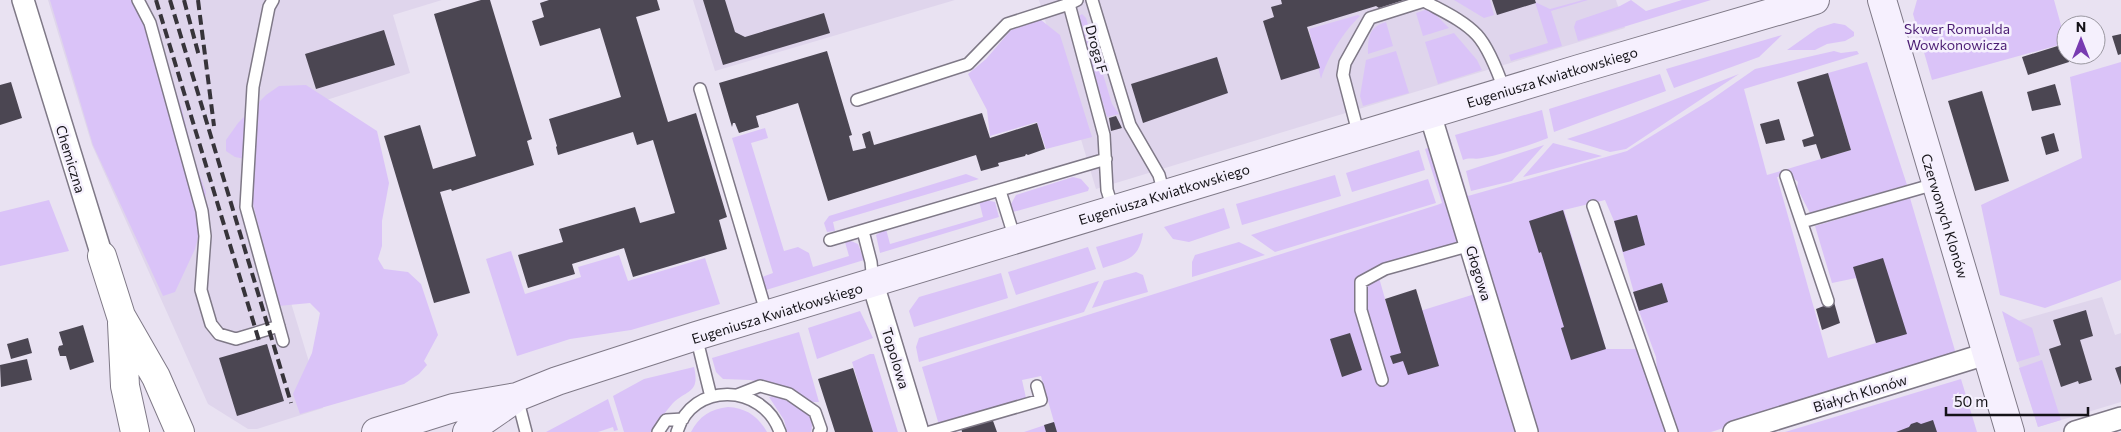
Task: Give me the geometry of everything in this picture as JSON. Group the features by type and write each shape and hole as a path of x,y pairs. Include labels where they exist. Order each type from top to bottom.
{"main road":[{"name":"Eugeniusza Kwiatkowskiego","path":"376,432 453,408 517,397 696,336 873,284 1113,209 1815,0"},
{"name":"Czerwonych Klonów","path":"1882,0 2010,432"},
{"name":"Eugeniusza Kwiatkowskiego","path":"467,432 517,397"}],"street":[{"name":"Chemiczna","path":"24,0 121,316 156,377 180,432"},
{"name":"Głogowa","path":"1430,114 1527,432"},
{"name":"Topolowa","path":"873,284 918,432"},
{"name":"Chemiczna","path":"121,316 125,386 135,432"},
{"name":"Białych Klonów","path":"1734,432 1986,354"},
{"path":"2075,432 2121,418"}],"lane":[{"path":"138,0 150,23 202,211 205,236 201,290 211,324 220,334 236,339 279,326"},
{"path":"272,0 253,87 246,207 283,341"},
{"name":"Droga F","path":"1092,0 1130,126 1158,175 1164,194"},
{"path":"1359,136 1342,75 1345,63 1370,18 1424,1 1468,27 1479,37 1498,71 1505,92"},
{"path":"857,100 968,64 1007,24 1073,2"},
{"name":"Droga F","path":"1073,2 1104,135 1108,190 1113,209"},
{"path":"700,89 767,315"},
{"path":"830,240 1106,159"},
{"path":"1786,176 1828,301"},
{"path":"1802,222 1935,184"},
{"path":"1000,191 1016,240"},
{"path":"1593,206 1672,432"},
{"path":"863,231 871,262 873,284"},
{"path":"1382,380 1361,310 1361,282 1385,269 1471,245"},
{"path":"696,336 711,397"},
{"path":"737,395 760,386 789,394 815,412 821,429 820,432"},
{"path":"930,432 1041,400 1037,386"},
{"path":"677,432 683,419 695,406 720,394 737,395 754,400 771,415 780,432"},
{"path":"517,397 526,432"},
{"path":"658,432 666,420 683,419"}],"shaded area":[{"path":"48,0 442,0 393,15 410,73 271,118 264,214 323,408 257,429 248,429 208,404 92,145"},
{"path":"693,0 955,0 715,71"},
{"path":"1039,0 1616,0 1625,28 1096,189"},
{"path":"2102,297 2115,335 2121,333 2121,402 2038,427 2006,324"}],"green space":[{"path":"50,0 140,0 182,109 194,160 206,192 204,216 195,249 175,292 163,296 93,145"},
{"path":"1454,0 1490,0 1494,15 1484,18"},
{"path":"1588,0 1551,11 1562,46 1511,61 1509,55 1548,43 1535,2 1550,9"},
{"path":"1631,0 1646,11 1682,0 1711,0 1578,41 1574,27 1576,21 1620,6"},
{"name":"Skwer Romualda Wowkonowicza","path":"1917,0 2054,0 2058,15 2056,15 2056,46 1932,80 1913,14"},
{"path":"1425,10 1432,11 1449,28 1423,36 1416,13"},
{"path":"1082,14 1086,18 1112,104 1119,114 1107,117 1078,17"},
{"path":"1360,16 1337,45 1321,79 1309,29"},
{"path":"1041,20 1060,35 1092,137 1046,149 1037,122 990,136 987,110 968,74 986,59 1011,30"},
{"path":"1386,22 1393,46 1368,54 1368,43 1373,30"},
{"path":"1834,23 1845,25 1854,32 1854,36 1845,41 1827,44 1815,50 1787,50 1818,28"},
{"path":"1454,33 1477,60 1482,70 1438,84 1425,42"},
{"path":"1782,35 1759,57 1674,88 1666,69"},
{"path":"1396,51 1409,93 1363,106 1360,96 1366,60"},
{"path":"1834,51 1841,53 1857,51 1859,54 1744,89 1767,175 1851,150 1828,73 1867,62 1907,185 1810,213 1797,188 1798,182 1790,175 1777,177 1828,358 1876,343 1856,278 1832,283 1815,226 1910,198 1956,354 1711,432 1678,432 1658,382 1656,357 1639,311 1614,221 1605,200 1564,210 1606,349 1636,349 1668,432 1536,432 1445,139 1450,138 1468,196 1627,151 1712,99 1755,69"},
{"path":"2121,62 2121,280 2045,308 2000,295 1981,205 2082,158 2070,77"},
{"path":"1660,74 1666,91 1554,132 1549,109"},
{"path":"1739,74 1626,149 1610,152 1567,139 1632,116"},
{"path":"306,85 377,131 389,183 382,221 382,246 378,259 384,269 408,272 421,284 438,335 424,361 427,365 419,374 404,384 300,414 293,394 312,353 320,313 310,303 278,306 252,199 254,179 252,165 250,160 235,157 226,151 226,140 238,123 266,95 279,86"},
{"path":"1542,110 1548,138 1499,154 1479,159 1463,160 1455,135"},
{"path":"765,128 768,138 751,143 784,251 798,247 809,253 813,267 849,256 845,242 851,241 858,244 864,260 766,290 762,277 773,273 732,138"},
{"path":"1553,143 1602,156 1523,177"},
{"path":"1544,145 1512,181 1471,191 1466,171"},
{"path":"1430,147 1460,246 1376,267 1391,320 1475,294 1518,432 1024,432 1054,422 1041,376 1022,380 1026,398 939,425 922,367 1442,203 1425,149"},
{"path":"1419,150 1425,170 1352,192 1346,173"},
{"path":"966,174 979,179 833,222 835,231 827,232 824,223 829,216"},
{"path":"1335,175 1341,196 1242,225 1236,204"},
{"path":"1073,177 1081,179 1089,188 1088,191 1013,212 1011,204 1016,195"},
{"path":"1428,179 1436,203 1275,252 1251,235"},
{"path":"49,200 69,251 0,266 0,212"},
{"path":"979,201 995,202 999,217 880,253 876,235 886,229 890,244 983,217"},
{"path":"1224,208 1230,228 1189,242 1173,239 1164,227"},
{"path":"1143,233 1135,254 1125,261 1103,268 1096,247"},
{"path":"1239,242 1265,255 1192,277 1192,262 1195,255"},
{"path":"1088,247 1096,269 1016,295 1008,272"},
{"path":"511,251 525,294 581,277 578,267 619,255 628,281 705,258 720,304 631,330 570,339 517,356 486,259"},
{"path":"1136,272 1143,275 1148,292 1092,308 1104,281"},
{"path":"1001,273 1008,298 914,327 909,311 919,297"},
{"path":"1099,281 1084,312 919,362 916,347 919,338"},
{"path":"860,311 873,338 817,359 808,328"},
{"path":"2002,311 2032,328 2040,355 2017,362"},
{"path":"799,332 819,402 810,402 777,385 750,380 723,379 716,372 712,358"},
{"path":"874,354 898,432 873,432 852,362"},
{"path":"2042,360 2061,420 2038,427 2019,368"},
{"path":"694,367 694,386 673,403 651,432 624,432 613,396 644,379"},
{"path":"1961,379 1977,432 1785,432"},
{"path":"775,396 795,404 807,413 812,425 811,432 787,432 784,420 769,397"},
{"path":"608,399 618,430 614,431 613,427 598,432 546,432"},
{"path":"728,407 740,409 751,414 760,421 767,432 691,432 694,426 706,414"}],"building":[{"path":"481,0 490,0 532,139 527,141 534,165 452,191 451,189 440,192 470,293 434,303 384,136 420,125 433,169 476,156 434,14"},
{"path":"549,0 657,0 660,10 636,17 668,122 696,113 727,217 719,220 727,249 633,277 624,248 572,264 575,274 528,288 518,255 563,242 559,229 635,207 640,223 675,213 653,140 637,145 633,132 558,155 549,119 621,97 600,28 540,46 532,21 544,17 540,3"},
{"path":"703,0 725,0 735,32 745,37 824,13 830,33 723,65"},
{"path":"1281,0 1404,0 1379,8 1376,6 1307,27 1320,68 1281,80 1263,21 1274,17 1271,7 1282,4"},
{"path":"1492,0 1535,0 1536,3 1497,15"},
{"path":"384,30 395,65 316,89 305,54"},
{"path":"2121,34 2121,54 2118,55 2112,36"},
{"path":"2056,46 2056,65 2060,65 2028,75 2022,57"},
{"path":"827,51 852,135 849,136 853,151 866,148 862,134 870,131 874,145 982,113 990,138 1037,123 1045,149 998,163 999,166 981,171 976,155 828,201 798,103 756,116 759,127 739,133 735,123 733,123 732,127 719,83"},
{"path":"1217,57 1228,93 1143,123 1131,84"},
{"path":"1828,73 1851,150 1821,159 1816,144 1804,147 1802,140 1814,136 1797,82"},
{"path":"11,82 22,118 0,125 0,85"},
{"path":"2055,84 2061,105 2032,111 2027,92"},
{"path":"1982,91 2009,181 1975,191 1948,101"},
{"path":"1116,116 1122,128 1111,131 1109,118"},
{"path":"1779,119 1785,140 1766,144 1760,124"},
{"path":"2054,133 2059,151 2046,155 2041,137"},
{"path":"1563,210 1606,349 1571,360 1561,328 1564,327 1541,252 1539,253 1529,221"},
{"path":"1637,215 1645,245 1623,252 1614,221"},
{"path":"1883,258 1907,334 1876,343 1853,267"},
{"path":"1662,283 1668,302 1639,311 1633,292"},
{"path":"1416,289 1439,366 1408,375 1403,361 1393,364 1390,356 1401,353 1385,299"},
{"path":"1834,302 1840,323 1822,330 1816,309"},
{"path":"2086,310 2093,336 2080,340 2092,380 2079,384 2078,381 2061,387 2049,349 2061,345 2053,320"},
{"path":"83,325 94,362 70,370 66,356 60,356 58,349 59,346 63,345 59,332"},
{"path":"1350,333 1362,370 1342,377 1330,339"},
{"path":"28,338 32,353 11,359 7,344"},
{"path":"267,344 284,401 237,416 219,358"},
{"path":"27,359 32,380 1,387 0,365"},
{"path":"2121,366 2121,385 2115,368"},
{"path":"853,368 873,432 835,432 818,379"},
{"path":"992,418 997,432 962,432 961,427"},
{"path":"1933,420 1937,432 1896,432 1917,422 1921,424"},
{"path":"1054,422 1057,432 1046,432 1044,425"}],"railway":[{"path":"156,0 260,344"},
{"path":"170,0 291,403"},
{"path":"184,0 199,56"},
{"path":"198,0 214,126"}]}
